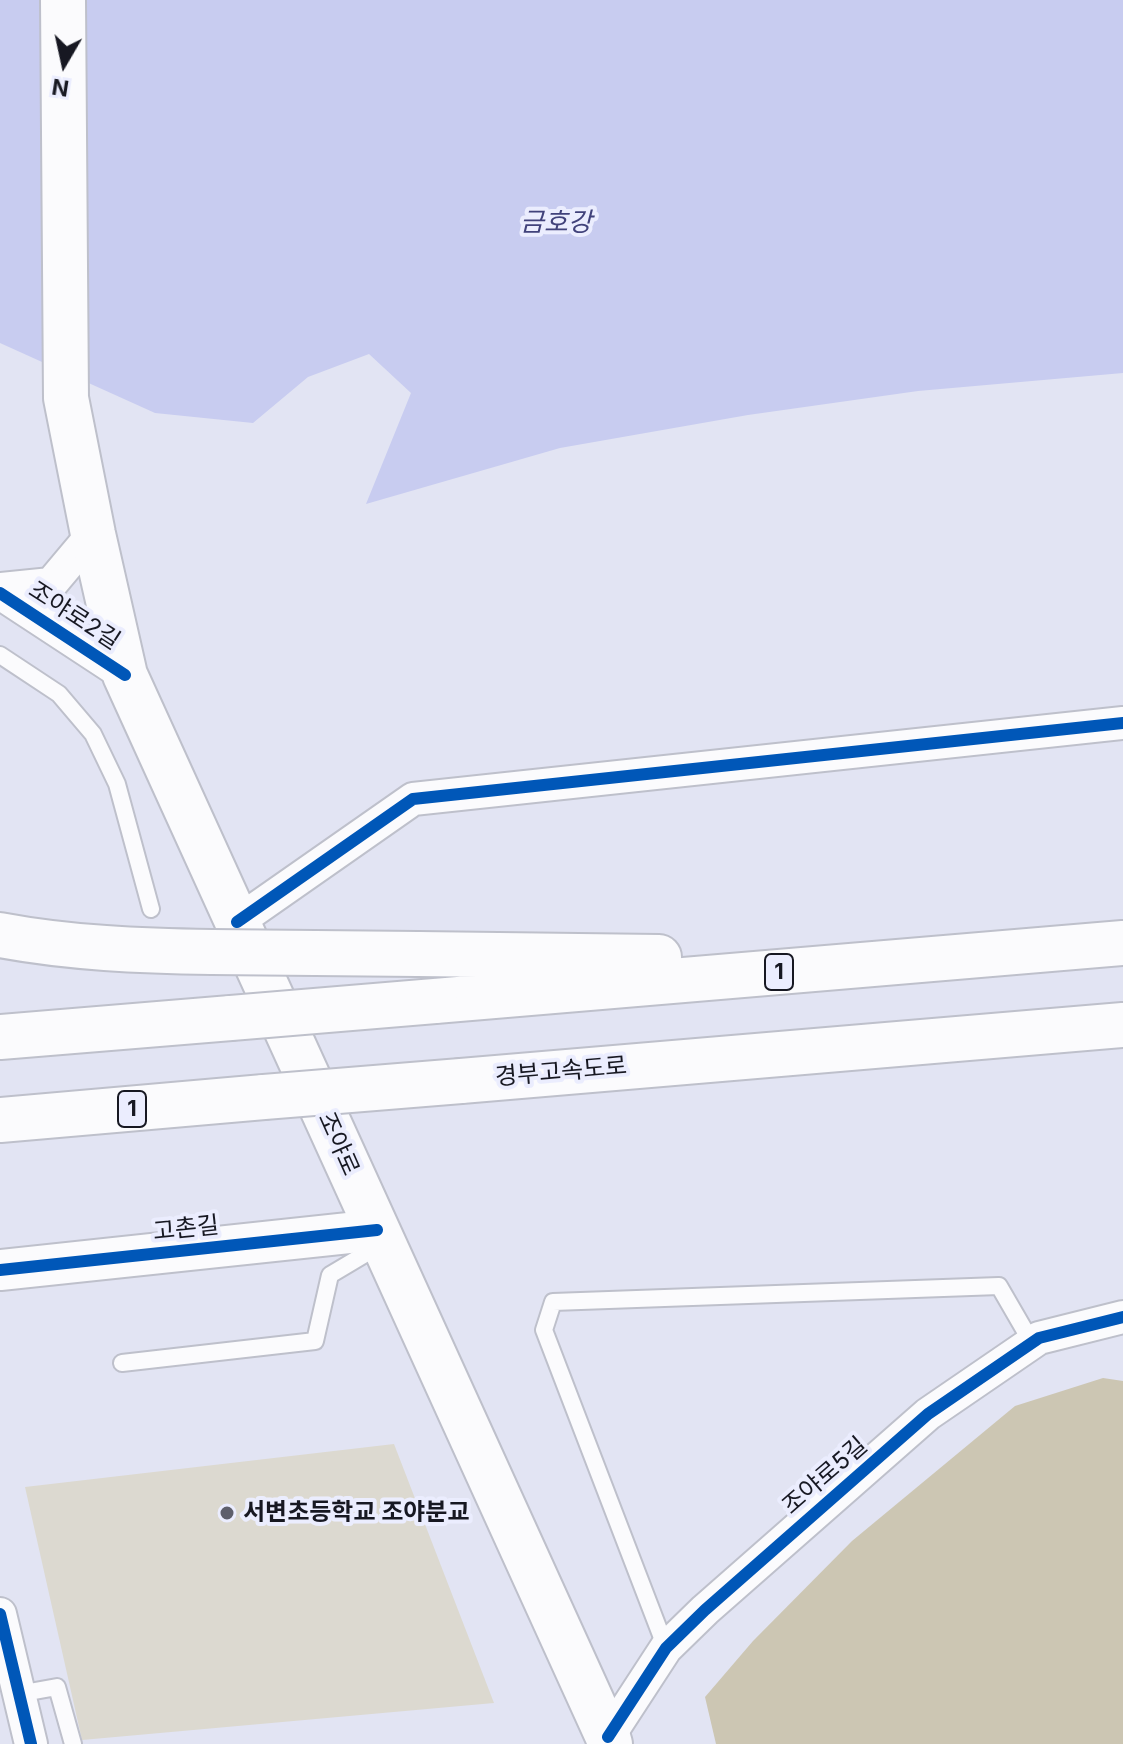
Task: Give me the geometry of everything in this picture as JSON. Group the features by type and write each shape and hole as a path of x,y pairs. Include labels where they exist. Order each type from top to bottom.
{"main road":[{"name":"조야로","path":"63,0 66,398 125,675 224,937 380,1237 609,1741"},
{"path":"0,935 25,940 167,952 224,937 418,954 925,960"},
{"name":"1","path":"0,1037 1123,943"},
{"name":"경부고속도로","path":"0,1120 1123,1025"},
{"path":"0,1133 134,1108"}],"street":[{"path":"0,591 51,584 93,534"},
{"name":"조야로2길","path":"0,591 125,675"},
{"path":"224,937 413,799 1123,723"},
{"name":"고촌길","path":"0,1270 380,1237"},
{"name":"조야로5길","path":"609,1741 666,1648 928,1414 1039,1338 1123,1317"},
{"path":"0,1614 31,1744"}],"lane":[{"path":"0,655 59,694 93,734 117,784 151,909"},
{"path":"122,1363 315,1341 330,1275 380,1237"},
{"path":"666,1648 544,1330 553,1302 999,1286 1032,1343"},
{"path":"18,1694 57,1687 73,1744"}],"shaded area":[{"path":"1103,1378 1123,1381 1123,1744 716,1744 705,1697 753,1641 852,1541 1015,1406"},
{"name":"서변초등학교 조야분교","path":"394,1444 494,1703 82,1740 25,1487"}],"water":[{"name":"금호강","path":"0,0 1123,0 1123,373 918,391 748,415 560,448 366,504 411,393 369,354 308,377 253,423 155,413 0,343"}],"cycle path":[{"path":"0,593 125,675"},
{"path":"237,922 413,799 1123,723"},
{"path":"0,1270 377,1230"},
{"path":"608,1737 666,1648 928,1414 1039,1338 1123,1317"},
{"path":"0,1614 31,1744"}],"place":[{"name":"서변초등학교 조야분교","path":"227,1513"}]}
